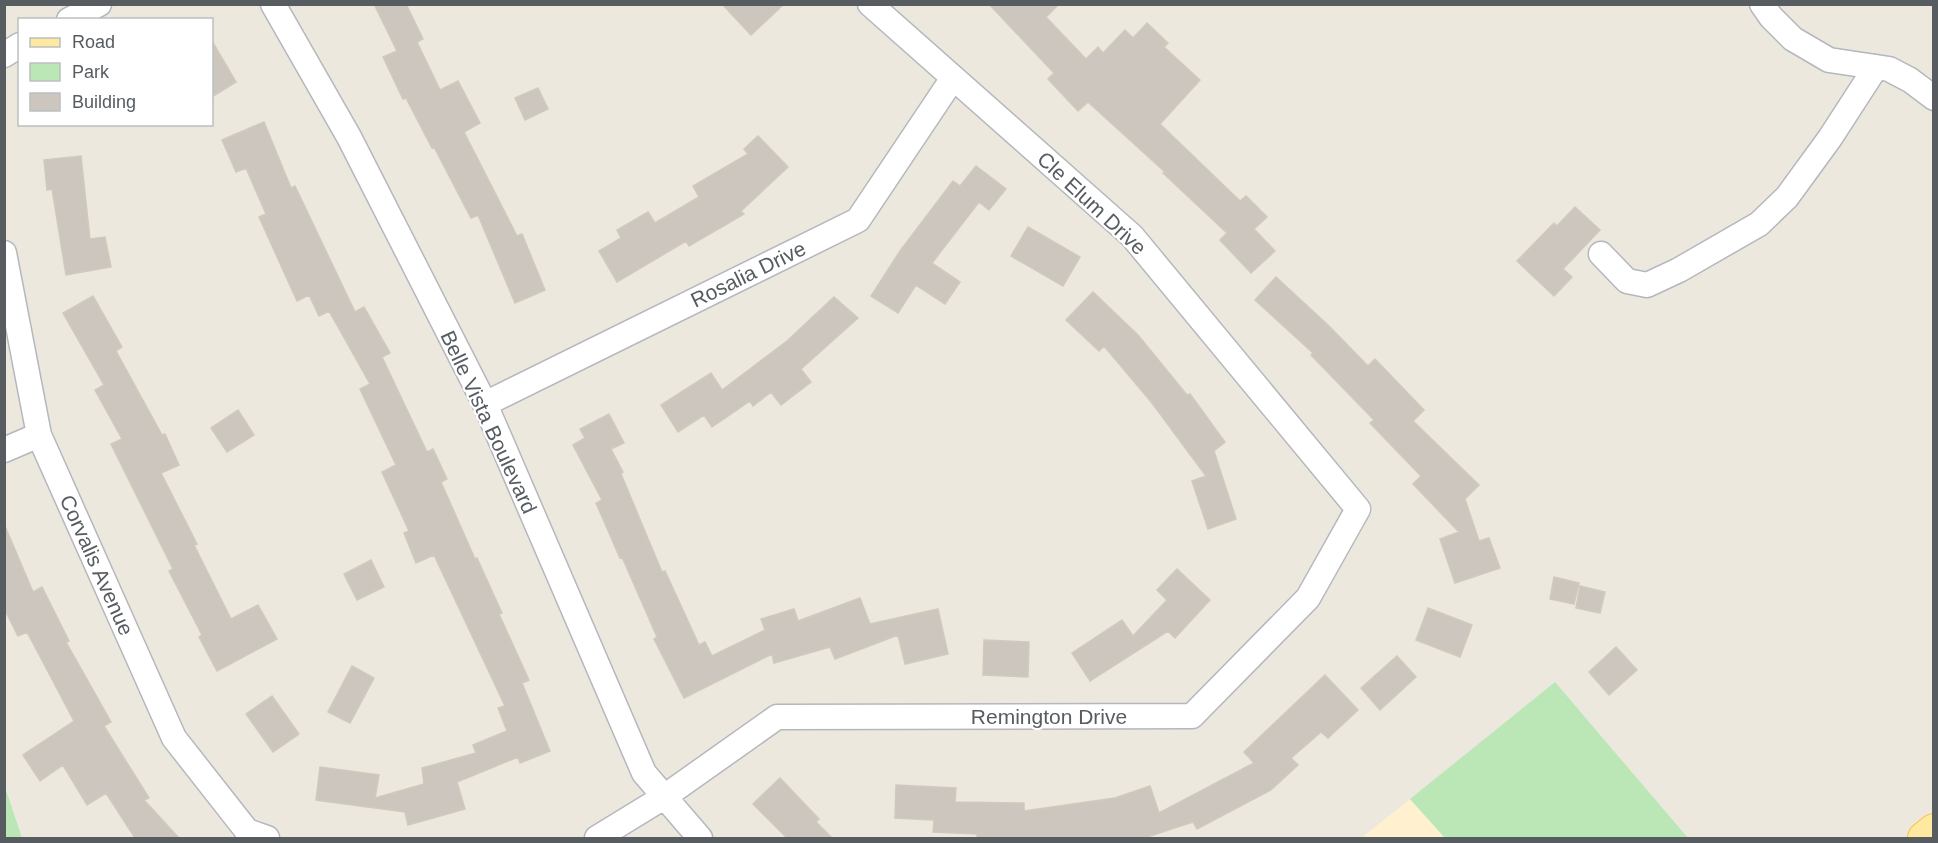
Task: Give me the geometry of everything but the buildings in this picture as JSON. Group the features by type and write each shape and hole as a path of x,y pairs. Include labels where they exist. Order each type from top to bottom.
{"main road":[{"path":"1924,838 1934,830"}],"street":[{"path":"73,18 99,4"},
{"name":"Belle Vista Boulevard","path":"273,4 349,137 485,404 644,773 700,838"},
{"name":"Cle Elum Drive","path":"870,4 1132,236 1358,509"},
{"path":"1762,4 1792,39 1829,60 1889,69 1910,80 1934,98"},
{"path":"4,55 18,46"},
{"path":"1601,254 1627,281 1647,285 1759,224 1787,197 1830,138 1876,67"},
{"name":"Rosalia Drive","path":"485,404 858,220 953,78"},
{"name":"Corvalis Avenue","path":"4,253 39,435 174,738 247,831 267,838"},
{"path":"4,450 39,435"},
{"name":"Remington Drive","path":"664,797 777,717 1192,716 1308,598 1358,509"},
{"path":"597,838 664,797"}],"shaded area":[{"path":"1410,799 1445,838 1361,838"}],"green space":[{"path":"1555,682 1688,838 1445,838 1410,799"},
{"path":"5,787 22,838 5,838"}]}
